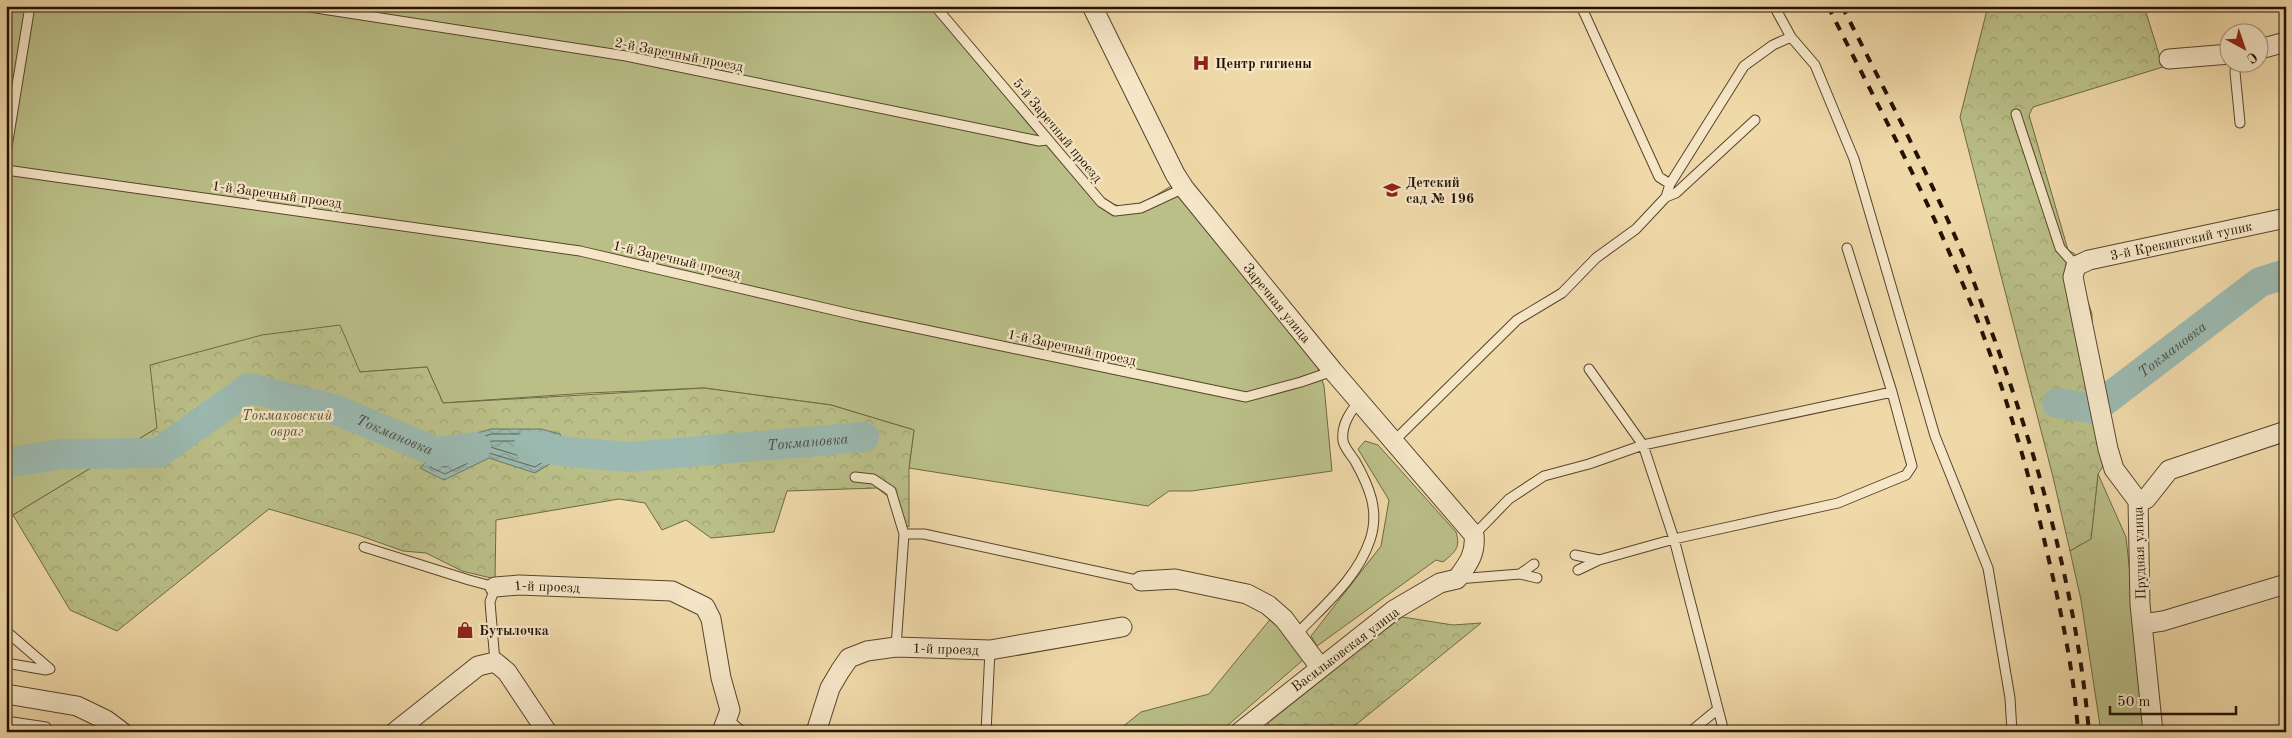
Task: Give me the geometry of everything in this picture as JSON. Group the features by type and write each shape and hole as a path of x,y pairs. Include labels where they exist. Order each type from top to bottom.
{"street":[{"name":"Заречная улица","path":"1092,6 1175,174 1184,188 1333,371 1395,440 1474,534"},
{"path":"2270,46 2286,42"},
{"path":"2169,59 2220,55"},
{"name":"3-й Крекингский тупик","path":"2076,266 2089,260 2286,218"},
{"name":"Прудная улица","path":"2076,266 2073,277 2108,449 2114,469 2138,501 2140,604 2153,732"},
{"path":"2138,501 2146,499 2169,470 2286,431"},
{"path":"1457,579 1471,558 1475,548 1474,534"},
{"path":"1141,581 1175,579 1247,594 1268,605 1296,635 1320,667"},
{"name":"Васильковская улица","path":"1253,728 1320,667 1394,610 1440,583 1457,579"},
{"path":"2143,624 2163,620 2286,584"},
{"name":"1-й проезд","path":"495,587 519,585 672,591 705,607 712,619 721,678 730,710 725,725"},
{"name":"1-й проезд","path":"816,732 830,688 849,658 867,651 896,648 990,650 1122,628"},
{"path":"395,732 478,666 495,662 507,672 547,732"},
{"path":"6,694 77,706 106,720 122,732"}],"lane":[{"path":"6,153 30,6"},
{"name":"2-й Заречный проезд","path":"303,6 626,56 1040,141 1047,140"},
{"name":"5-й Заречный проезд","path":"935,6 1101,202 1115,211 1142,208 1184,188"},
{"path":"1581,6 1659,177 1670,184"},
{"path":"1774,6 1791,37 1815,65 1854,159 1935,436 1988,568 2010,698 2012,732"},
{"path":"1666,197 1670,184 1744,66 1772,44 1791,37"},
{"path":"2235,72 2240,123"},
{"path":"2016,114 2060,248 2076,266"},
{"path":"1395,440 1516,320 1562,293 1596,258 1636,229 1666,197 1676,193 1756,120"},
{"name":"1-й Заречный проезд","path":"6,170 580,250 859,316 1246,397 1333,371"},
{"path":"1578,570 1599,560 1674,539 1838,503 1906,475 1912,466 1892,392 1847,248"},
{"path":"1589,369 1643,445 1674,539 1724,732"},
{"path":"1474,534 1509,499 1544,476 1589,464 1643,445 1892,392"},
{"path":"1296,635 1337,593 1360,565 1371,538 1374,508 1366,481 1343,442 1346,417 1360,400"},
{"path":"854,477 874,479 891,491 904,534 896,648"},
{"path":"904,534 924,534 1141,581"},
{"path":"364,546 495,587 490,602 495,662"},
{"path":"1575,555 1599,560"},
{"path":"1520,574 1534,564"},
{"path":"1457,579 1520,574 1537,578"},
{"path":"6,631 50,669 6,663"},
{"path":"986,732 990,650"},
{"path":"1690,732 1718,709"},
{"path":"6,721 46,727"},
{"path":"725,725 744,732"}],"green space":[{"path":"6,6 940,6 1049,138 1105,200 1114,204 1131,206 1148,200 1173,185 1317,365 1324,386 1332,471 1192,491 1169,491 1148,506 909,468 914,430 831,405 704,388 588,393 443,403 427,367 360,372 157,428 13,515 6,515"},
{"path":"1988,6 2144,6 2163,67 2033,107 2029,115 2068,250 2075,254 2082,271 2080,277 2092,314 2092,342 2116,446 2098,474 2091,539 2070,551 2053,477 1960,117"},
{"name":"Токмаковский овраг","path":"340,325 360,372 427,367 443,403 704,388 831,405 914,430 909,468 909,527 899,522 890,498 877,488 787,491 774,532 711,538 686,520 662,530 645,503 619,499 496,520 495,579 462,571 426,553 403,551 358,535 269,509 117,631 70,610 13,515 157,428 150,365 262,335"},
{"path":"1365,441 1378,445 1456,532 1458,542 1454,552 1443,562 1436,560 1317,646 1311,636 1381,546 1389,500 1358,449"},
{"path":"2098,474 2126,537 2147,732 2101,732 2081,600 2070,551 2091,538"},
{"path":"1272,617 1289,638 1303,660 1220,732 1116,732 1141,712 1209,694"},
{"path":"1402,617 1453,625 1481,623 1347,732 1275,732 1268,724 1270,717"}],"water":[{"path":"491,429 541,429 560,434 569,452 535,473 489,458 444,480 420,468 445,443"}],"waterway":[{"name":"Токмановка","path":"2057,403 2094,409 2260,282 2286,274"},
{"name":"Токмановка","path":"6,463 62,454 158,453 249,388 334,409 436,452 476,447"},
{"name":"Токмановка","path":"529,446 569,452 629,457 864,437"}],"railway":[{"path":"1828,6 1910,168 1941,234 1997,372 2029,480 2052,574 2070,664 2078,732"},
{"path":"1842,6 1907,134 1953,231 1971,273 2012,388 2042,485 2066,583 2076,632 2089,732"}],"place":[{"name":"Центр гигиены","path":"1201,63"},
{"name":"Детский сад № 196","path":"1392,190"},
{"name":"Бутылочка","path":"465,630"}]}
